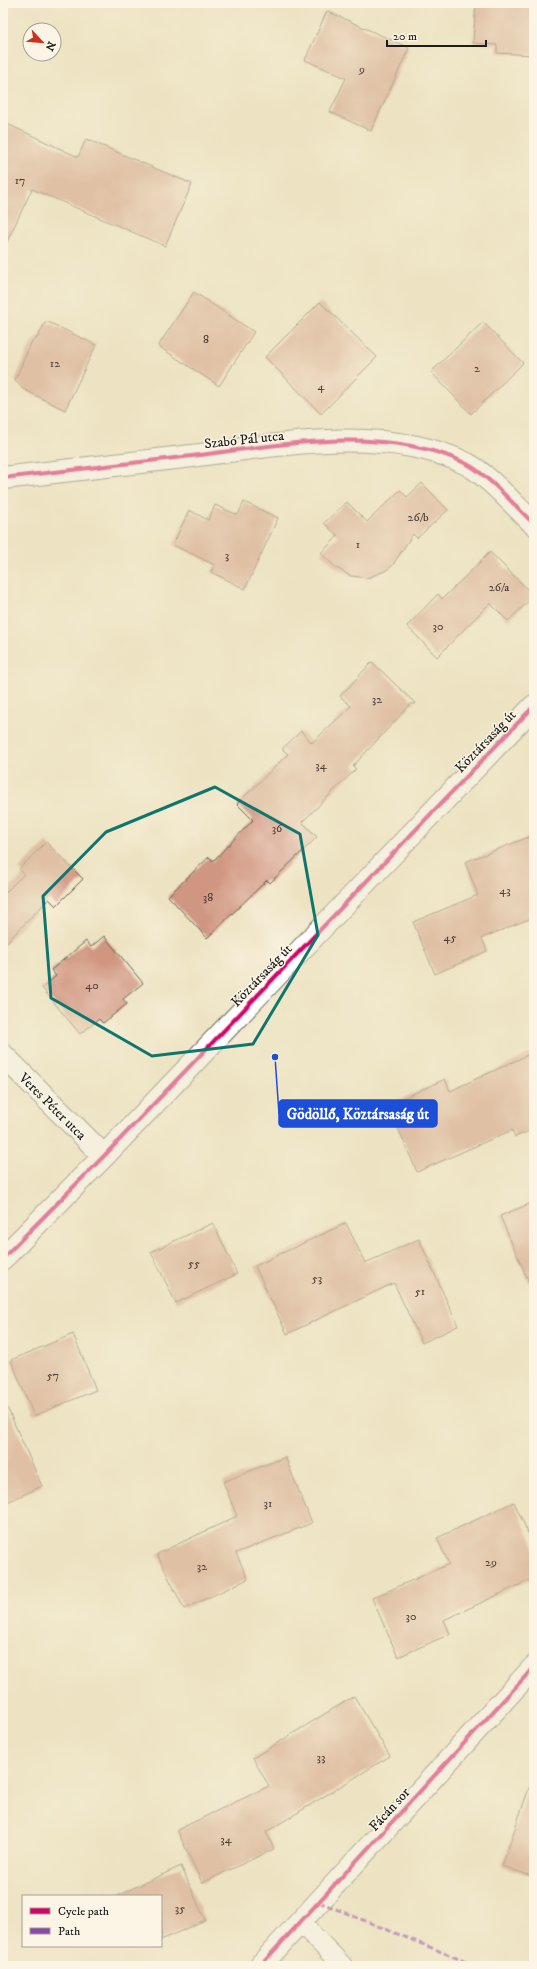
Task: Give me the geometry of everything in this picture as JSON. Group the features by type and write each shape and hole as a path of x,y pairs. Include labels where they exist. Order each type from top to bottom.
{"street":[{"name":"Szabó Pál utca","path":"3,478 281,445 349,441 390,443 445,454 468,465 484,476 534,524"},
{"name":"Köztársaság út","path":"3,1258 104,1156 534,706"},
{"name":"Veres Péter utca","path":"3,1054 104,1156"},
{"name":"Fácán sor","path":"260,1966 534,1667"}],"lane":[{"path":"300,1922 343,1966"}],"highlighted area":[{"path":"215,787 300,834 318,935 253,1044 152,1056 51,998 43,896 106,832"}],"building":[{"path":"476,3 534,4 534,55 497,53 497,45 473,43"},
{"path":"327,11 409,48 371,131 330,112 346,78 305,60"},
{"path":"3,122 78,157 86,139 192,184 165,246 32,189 3,250"},
{"path":"194,292 254,332 219,386 158,346"},
{"path":"320,302 377,357 321,414 265,357"},
{"path":"46,321 96,345 65,410 23,389 15,380 32,341 38,337"},
{"path":"483,322 523,363 471,414 431,372"},
{"path":"422,483 448,510 417,538 413,534 392,566 385,571 367,578 351,576 336,568 321,553 338,536 324,523 347,502 367,522 400,490 407,497"},
{"path":"244,502 278,518 245,589 211,572 215,565 173,545 189,510 208,520 215,505 238,515"},
{"path":"490,552 534,596 508,621 490,603 437,657 407,626 438,594 442,599"},
{"path":"372,662 416,704 411,704 353,766 356,769 302,822 317,837 270,883 267,880 207,938 168,896 209,857 213,861 253,820 237,804 288,754 282,749 301,731 312,743 351,706 340,696"},
{"path":"534,835 534,917 482,938 487,951 435,974 413,922 478,895 465,862"},
{"path":"46,842 83,879 56,906 49,899 3,946 3,895 24,874 19,869"},
{"path":"104,936 143,983 123,999 127,1004 103,1023 99,1019 80,1034 42,988 56,976 51,970 86,941 91,947"},
{"path":"534,1052 534,1129 515,1137 512,1130 417,1172 388,1105 445,1079 450,1091"},
{"path":"534,1202 534,1294 500,1216"},
{"path":"213,1223 237,1274 176,1303 151,1252"},
{"path":"346,1223 365,1263 419,1239 458,1326 422,1343 394,1283 287,1334 255,1266"},
{"path":"73,1334 96,1390 34,1416 11,1360"},
{"path":"3,1398 42,1486 3,1504"},
{"path":"285,1457 312,1523 236,1553 248,1579 184,1609 157,1554 237,1516 223,1482"},
{"path":"514,1502 534,1546 534,1578 444,1620 450,1634 398,1657 372,1598 449,1564 437,1538"},
{"path":"354,1696 390,1756 266,1832 274,1849 202,1883 177,1830 269,1786 253,1758"},
{"path":"530,1785 534,1786 534,1877 502,1866"},
{"path":"181,1866 205,1920 162,1940 162,1895 118,1895"}],"marked path":[{"path":"319,1902 476,1966"}],"cycle path":[{"path":"3,478 296,443 367,441 402,444 435,452 467,464 493,483 534,524"},
{"path":"3,1258 104,1156 534,706"},
{"path":"260,1966 534,1667"}],"place":[{"name":"Gödöllő, Köztársaság út","path":"275,1057"}]}
